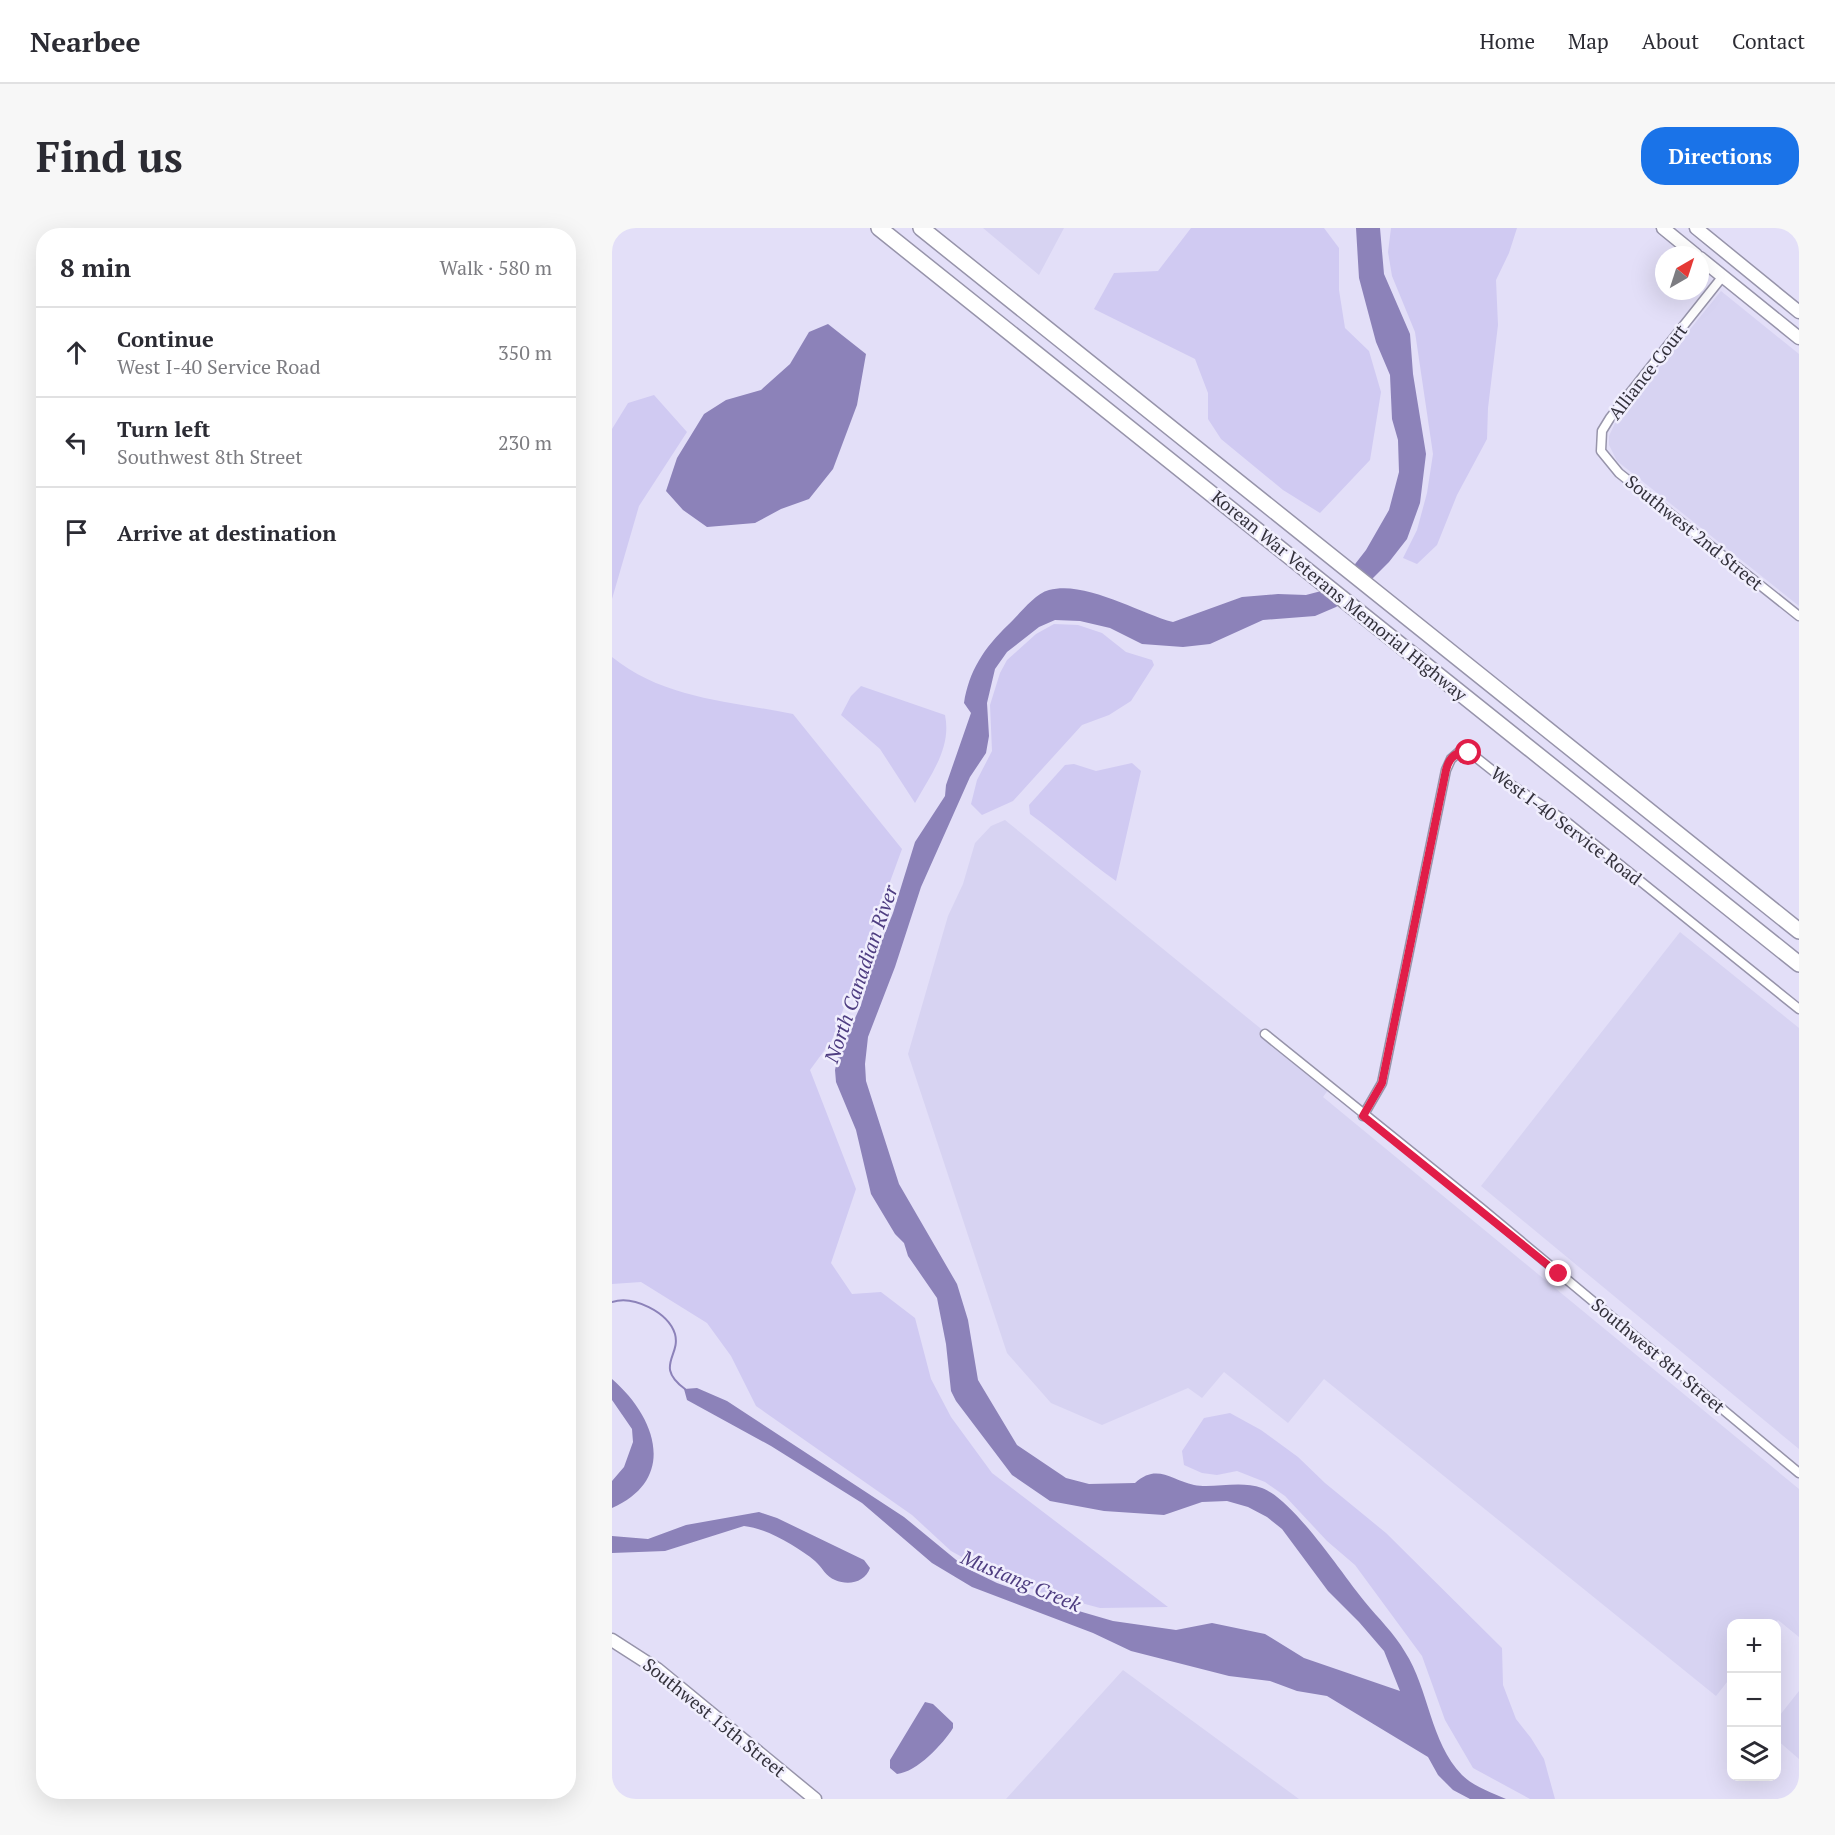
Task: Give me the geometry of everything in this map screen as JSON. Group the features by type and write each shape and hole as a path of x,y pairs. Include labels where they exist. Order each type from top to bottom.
{"highway":[{"name":"Korean War Veterans Memorial Highway","path":"879,228 1799,964"},
{"name":"Korean War Veterans Memorial Highway","path":"921,228 1799,931"}],"main road":[{"path":"1663,228 1685,246"},
{"path":"1696,228 1799,312"},
{"path":"1709,265 1799,338"},
{"path":"1735,286 1748,270"},
{"name":"Southwest 15th Street","path":"612,1640 664,1675 815,1799"}],"street":[{"name":"Alliance Court","path":"1600,442 1602,431 1610,418 1723,276"},
{"name":"Southwest 2nd Street","path":"1600,442 1605,459 1619,473 1799,616"},
{"name":"West I-40 Service Road","path":"1363,1116 1382,1083 1446,770 1451,759 1459,752 1473,755 1507,782 1567,822 1799,1009"},
{"name":"Southwest 8th Street","path":"1265,1034 1363,1116 1481,1208 1799,1473"}],"shaded area":[{"path":"983,228 1064,228 1039,275"},
{"path":"1191,228 1324,228 1339,248 1339,290 1345,328 1369,351 1381,392 1370,460 1320,513 1283,490 1221,439 1208,419 1208,393 1195,359 1094,309 1114,273 1158,271"},
{"path":"1356,228 1380,228 1384,274 1410,334 1413,374 1426,454 1420,503 1407,539 1389,562 1362,589 1336,607 1315,616 1263,620 1210,644 1183,647 1142,644 1110,628 1080,621 1055,620 1039,627 1007,652 995,669 987,703 989,736 986,753 970,777 921,887 895,967 868,1037 866,1081 899,1184 957,1284 968,1320 978,1380 1017,1445 1066,1478 1089,1484 1135,1483 1150,1474 1157,1474 1201,1486 1253,1486 1275,1495 1303,1522 1401,1645 1420,1682 1436,1731 1451,1762 1472,1783 1506,1799 1470,1799 1453,1790 1438,1775 1428,1757 1327,1696 1297,1691 1270,1681 1229,1676 1131,1651 1093,1633 972,1587 932,1563 862,1503 771,1446 687,1400 684,1389 697,1388 727,1401 904,1517 966,1568 997,1583 1058,1605 1113,1621 1176,1630 1212,1623 1265,1634 1304,1658 1400,1691 1384,1651 1328,1591 1282,1529 1267,1517 1248,1507 1227,1501 1202,1502 1164,1515 1104,1511 1050,1501 1012,1475 956,1401 951,1391 946,1344 937,1298 908,1256 904,1243 895,1234 871,1194 856,1130 836,1082 835,1070 838,1056 861,1005 874,960 893,913 915,842 945,796 946,785 971,713 964,703 974,670 992,642 1027,605 1043,592 1063,588 1095,593 1173,622 1242,597 1278,594 1306,595 1325,590 1345,577 1366,550 1389,510 1399,472 1398,440 1392,419 1390,375 1376,342 1359,278"},
{"path":"1391,228 1517,228 1509,253 1496,280 1498,325 1488,408 1487,439 1457,495 1437,545 1417,564 1403,558 1417,530 1427,493 1433,454 1415,332 1392,276 1388,252"},
{"path":"1721,291 1799,354 1799,606 1617,461 1609,445 1609,436 1616,421"},
{"path":"828,324 866,354 857,405 833,469 809,499 781,509 755,523 707,527 683,510 666,491 677,458 704,414 726,400 761,390 790,364 809,332"},
{"path":"654,395 687,432 639,506 612,599 612,429 628,403"},
{"path":"1054,624 1078,625 1102,633 1126,652 1152,660 1154,665 1131,701 1109,715 1082,725 1013,801 982,815 971,804 977,780 992,751 990,705 1000,673 1007,660 1036,634"},
{"path":"612,657 653,682 675,690 793,714 902,849 832,1040 810,1070 856,1189 831,1263 852,1294 881,1292 915,1318 931,1379 951,1417 992,1473 1168,1607 1100,1608 1040,1592 995,1575 951,1551 912,1515 756,1406 731,1356 707,1323 641,1282 612,1284"},
{"path":"861,686 945,715 943,750 915,803 880,749 841,715 851,696"},
{"path":"1132,763 1141,771 1116,881 1030,814 1029,805 1065,765 1074,764 1096,771"},
{"path":"1005,820 1331,1086 1323,1097 1799,1489 1799,1637 1781,1622 1781,1619 1727,1619 1727,1682 1716,1696 1324,1379 1288,1423 1224,1372 1202,1398 1188,1388 1102,1425 1051,1403 1007,1353 908,1054 948,916 963,884 975,843 991,826"},
{"path":"1680,932 1799,1028 1799,1449 1481,1186"},
{"path":"612,1379 640,1411 649,1429 653,1447 653,1464 646,1481 633,1496 612,1508 612,1481 624,1467 633,1442 632,1429 612,1400"},
{"path":"1230,1413 1261,1430 1298,1457 1325,1483 1386,1533 1502,1648 1503,1685 1516,1719 1544,1759 1555,1799 1530,1799 1473,1768 1445,1720 1422,1656 1355,1565 1327,1541 1285,1496 1265,1482 1237,1471 1217,1475 1202,1473 1184,1465 1182,1451 1204,1418"},
{"path":"759,1512 777,1518 864,1560 870,1568 868,1573 860,1580 851,1583 832,1579 815,1561 791,1544 762,1530 744,1526 665,1551 612,1553 612,1536 648,1539 686,1525"},
{"path":"1123,1670 1299,1799 1006,1799"},
{"path":"1799,1691 1799,1759 1781,1743 1781,1714"},
{"path":"925,1702 933,1704 953,1723 953,1728 943,1742 921,1763 897,1774 890,1768 890,1760"}],"pier":[{"path":"1352,563 1374,581 1341,608 1318,590 1336,582"}],"waterway":[{"name":"Mustang Creek","path":"612,1302 630,1301 649,1307 658,1312 671,1326 676,1342 670,1367 671,1374 685,1389"}],"route":[{"path":"1469,753 1459,752 1454,755 1446,770 1382,1083 1377,1096 1363,1116 1446,1180 1559,1274"}],"water label":[{"name":"North Canadian River","path":"861,974"}]}
